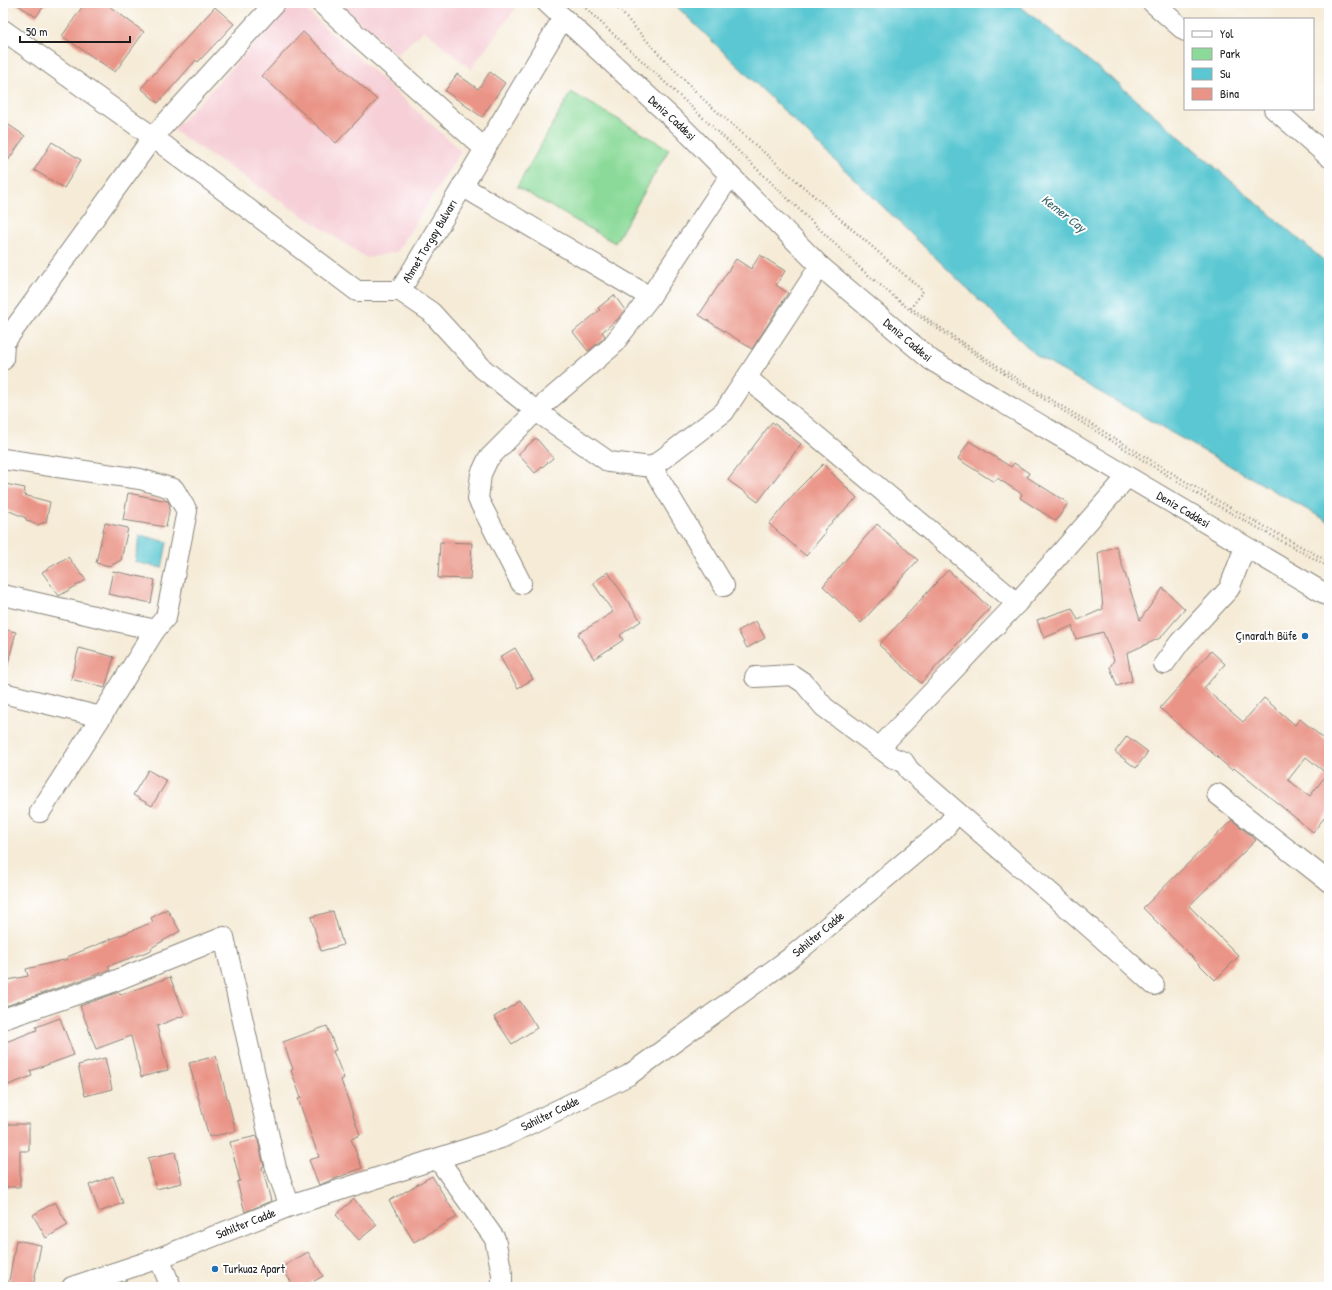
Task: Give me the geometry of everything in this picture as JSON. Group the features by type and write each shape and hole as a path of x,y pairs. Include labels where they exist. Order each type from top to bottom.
{"street":[{"path":"3,360 4,343 153,137 275,3"},
{"path":"321,3 485,149"},
{"name":"Deniz Caddesi","path":"547,3 684,130 820,266 931,360 1329,596"},
{"path":"1154,3 1184,30"},
{"name":"Ahmet Torgay Bulvarı","path":"3,30 153,137 357,291 400,290 563,18"},
{"path":"1275,110 1329,157"},
{"path":"521,583 478,499 481,474 488,459 536,411 611,347 650,297 730,176"},
{"path":"462,186 650,297"},
{"path":"400,290 431,312 483,370 536,411 609,462 652,467 724,412 820,266"},
{"path":"746,378 1017,604"},
{"path":"3,459 140,479 174,489 187,511 166,617 155,630 40,812"},
{"path":"652,467 724,586"},
{"path":"879,748 1017,604 1127,477"},
{"path":"1164,664 1180,642 1229,589 1245,546"},
{"path":"3,595 155,630"},
{"path":"756,676 792,674 804,683 824,707 893,758 904,762 908,770 1101,936 1154,985"},
{"path":"3,693 101,717"},
{"path":"1217,794 1329,882"},
{"name":"Sahilter Cadde","path":"72,1287 159,1258 290,1206 501,1138 629,1075 790,958 944,828 957,813"},
{"path":"3,1019 108,984 224,937 276,1168 290,1206"},
{"path":"438,1159 495,1239 502,1274 502,1287"},
{"path":"159,1258 171,1287"}],"path":[{"path":"580,3 861,269 910,310 1015,381 1209,501 1329,567"},
{"path":"613,3 657,52 705,101 923,291 911,308 1017,379 1213,498 1329,562"}],"shaded area":[{"path":"294,3 298,3 461,151 397,252 367,258 173,130"},
{"path":"338,3 519,3 471,69 424,30 397,55"}],"green space":[{"path":"571,92 669,149 615,243 517,187"}],"water":[{"name":"Kemer Cay","path":"673,3 1016,3 1117,83 1329,265 1329,522 1038,357"},
{"path":"140,535 167,542 162,568 135,562"}],"building":[{"path":"15,3 46,3 36,17"},
{"path":"85,3 105,3 144,32 115,72 62,36"},
{"path":"215,7 234,24 198,62 196,60 158,103 141,88"},
{"path":"303,32 377,100 336,143 262,76"},
{"path":"490,72 505,83 482,117 445,91 457,74 478,89"},
{"path":"3,121 25,136 3,168"},
{"path":"52,142 81,160 64,188 34,170"},
{"path":"760,255 785,271 776,285 788,293 752,349 699,315 736,259 751,269"},
{"path":"614,295 625,310 617,320 602,332 605,336 603,339 588,351 573,332 600,310 598,308"},
{"path":"772,422 801,444 758,502 728,480"},
{"path":"536,438 553,458 535,473 518,454"},
{"path":"969,441 1011,467 1014,463 1029,473 1027,477 1068,503 1056,521 1020,498 1022,494 997,478 994,482 958,459"},
{"path":"823,464 857,498 824,530 826,532 806,556 769,524 798,489"},
{"path":"5,484 25,488 24,495 50,502 46,522 37,525 26,520 26,518 7,510 3,504"},
{"path":"128,493 168,501 170,506 166,527 123,520"},
{"path":"105,523 128,528 121,560 110,566 96,563"},
{"path":"877,524 918,560 861,623 823,586"},
{"path":"440,542 472,543 470,579 438,578"},
{"path":"1116,546 1140,620 1163,588 1185,609 1160,638 1127,653 1132,681 1117,686 1110,667 1114,660 1103,632 1076,639 1072,626 1044,638 1037,620 1072,608 1078,620 1103,609 1098,553"},
{"path":"68,557 86,580 59,596 42,572"},
{"path":"948,570 990,608 921,683 879,645"},
{"path":"113,571 155,580 151,603 108,594"},
{"path":"608,572 641,621 620,635 623,640 594,659 578,634 613,612 593,583"},
{"path":"756,621 765,638 747,648 738,631"},
{"path":"3,629 16,632 7,667 3,666"},
{"path":"79,648 114,657 105,688 71,679"},
{"path":"515,648 533,679 518,688 500,657"},
{"path":"1211,651 1225,664 1204,688 1243,722 1264,698 1295,725 1300,719 1329,743 1329,812 1313,832 1234,768 1232,770 1160,708","holes":["1306,757 1327,774 1310,796 1288,780"]},
{"path":"1127,736 1148,752 1136,768 1115,752"},
{"path":"148,770 167,781 152,806 133,795"},
{"path":"1232,820 1256,840 1189,906 1239,956 1215,980 1143,908"},
{"path":"167,909 180,931 151,948 152,950 108,966 110,970 3,1007 3,981 28,976 26,969 68,959 67,957 153,922 151,918"},
{"path":"333,911 343,945 321,951 311,917"},
{"path":"170,977 185,1015 157,1026 168,1070 141,1077 131,1036 96,1049 80,1006 119,992 120,995"},
{"path":"520,1001 537,1028 512,1044 494,1017"},
{"path":"60,1018 74,1055 30,1071 32,1076 3,1087 3,1043 37,1030 36,1027"},
{"path":"327,1026 336,1050 333,1051 344,1078 341,1080 360,1135 351,1139 362,1168 319,1185 309,1160 319,1157 298,1099 301,1098 291,1070 293,1069 283,1042"},
{"path":"216,1056 236,1131 209,1137 189,1063"},
{"path":"105,1058 112,1089 85,1096 78,1065"},
{"path":"3,1124 29,1124 29,1151 20,1151 20,1187 3,1187"},
{"path":"257,1136 264,1166 262,1167 271,1201 245,1212 237,1182 240,1181 230,1142"},
{"path":"175,1152 182,1183 156,1189 148,1158"},
{"path":"113,1176 123,1203 99,1212 89,1185"},
{"path":"432,1176 457,1217 414,1242 389,1201"},
{"path":"354,1199 377,1225 359,1240 336,1215"},
{"path":"55,1202 68,1225 46,1238 33,1215"},
{"path":"16,1240 41,1245 33,1287 8,1287"},
{"path":"308,1252 323,1276 304,1287 294,1287 282,1267"}],"place":[{"name":"Çınaraltı Büfe","path":"1305,636"},
{"name":"Turkuaz Apart","path":"215,1269"}]}
